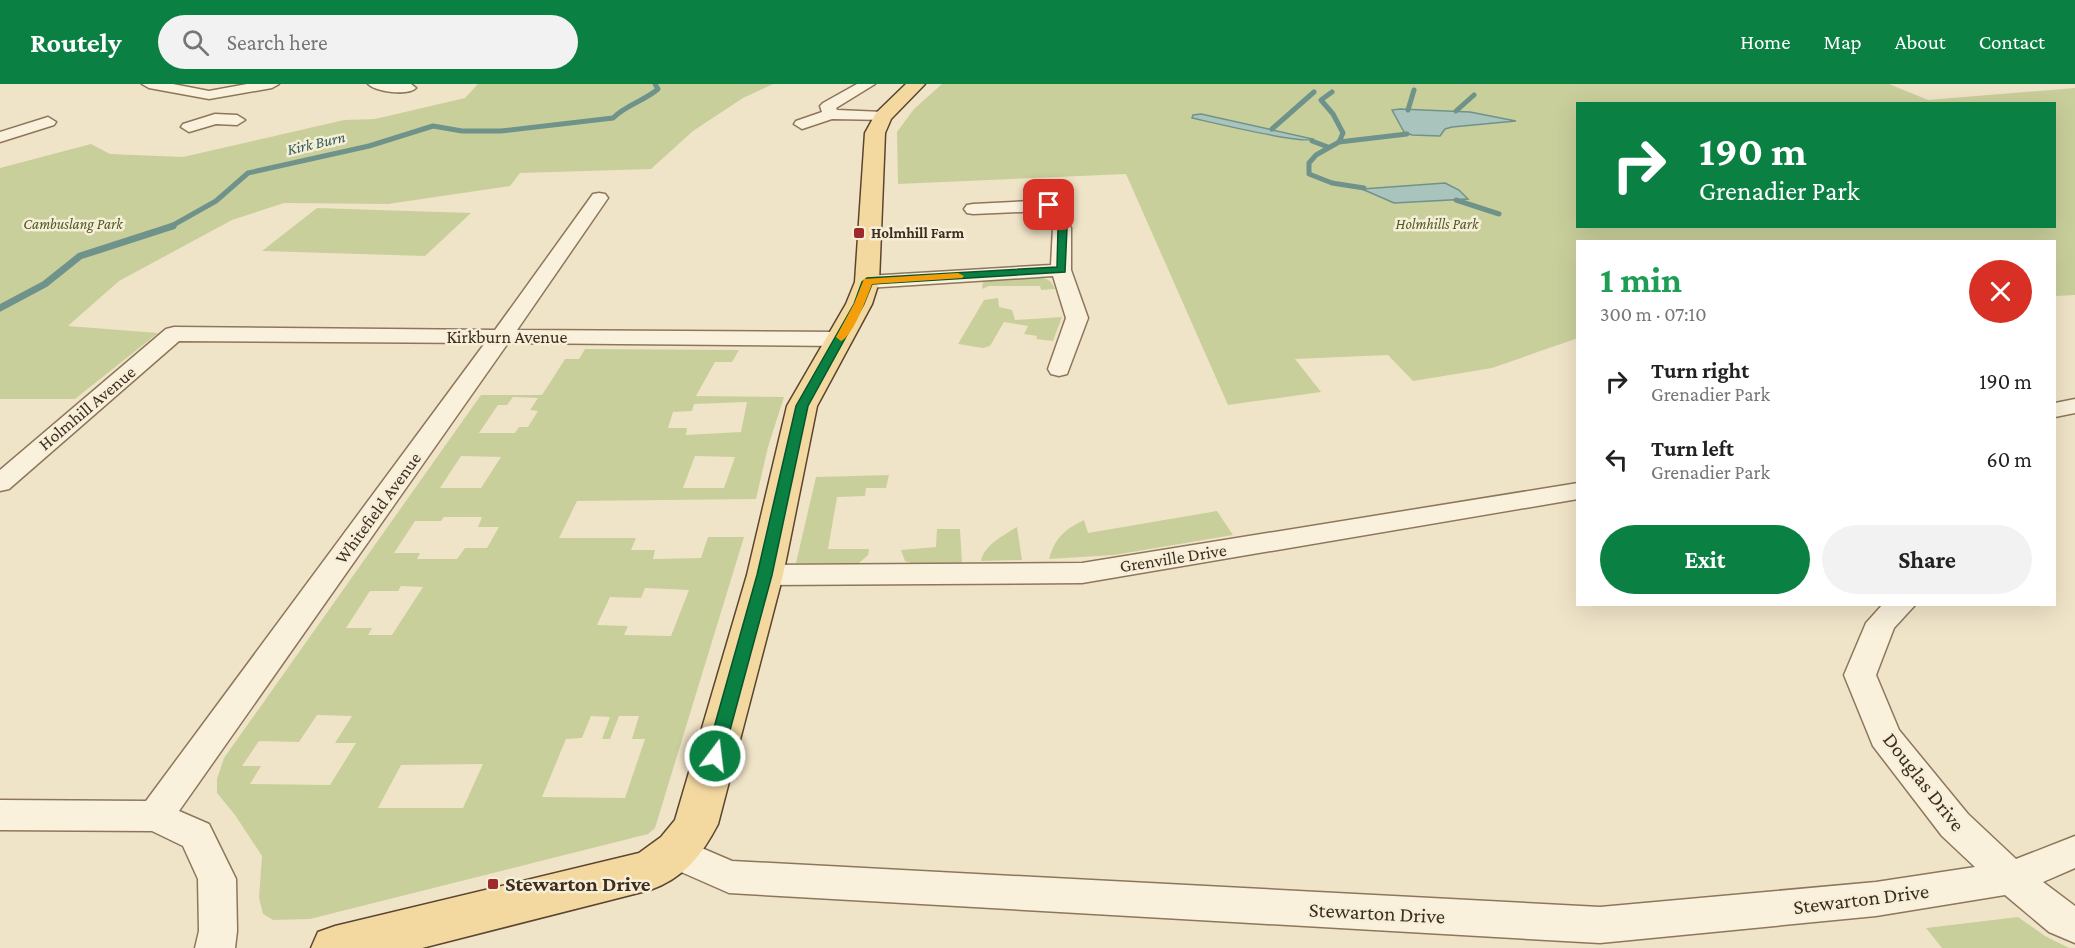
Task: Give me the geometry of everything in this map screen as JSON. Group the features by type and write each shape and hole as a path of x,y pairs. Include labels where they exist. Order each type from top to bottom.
{"main road":[{"path":"335,948 650,870 676,853 688,841 696,824 765,575 802,406 841,339 859,304 867,282 875,133 883,117 916,84"}],"street":[{"path":"149,84 209,95 272,84"},
{"path":"831,114 828,106 868,84"},
{"path":"375,89 409,88"},
{"path":"209,95 207,98 215,119"},
{"path":"802,124 831,114 883,117"},
{"path":"189,127 215,119 237,120"},
{"path":"0,137 48,122"},
{"name":"Whitefield Avenue","path":"155,816 599,198"},
{"path":"973,209 1049,205 1062,228 1062,270 1077,318 1059,369"},
{"path":"867,282 1062,270"},
{"name":"Kirkburn Avenue","path":"174,334 841,339"},
{"name":"Holmhill Avenue","path":"0,483 174,334"},
{"path":"2056,410 2075,406"},
{"name":"Grenville Drive","path":"765,575 1082,573 1576,491"},
{"name":"Douglas Drive","path":"1900,606 1881,623 1860,675 1885,737 1955,825 2011,878 2063,920 2075,925"},
{"path":"0,815 155,816 196,835 217,879 218,932 214,948"},
{"name":"Stewarton Drive","path":"676,853 729,877 1600,925 1876,899 2011,878 2075,852"}],"green space":[{"name":"Cambuslang Park","path":"478,84 773,84 743,98 693,131 651,169 520,173 510,186 388,204 284,203 232,220 119,281 68,326 158,333 75,399 0,399 0,168 91,144 110,154 183,157 344,120 375,119 465,98"},
{"name":"Holmhills Park","path":"942,84 1889,84 1928,100 2075,88 2075,295 2056,296 2056,240 1576,240 1576,339 1492,368 1413,381 1388,355 1295,359 1321,392 1228,405 1126,174 898,184 897,132 914,109"},
{"path":"317,208 471,213 425,256 262,251"},
{"path":"1038,278 1049,280 1055,289 1041,290 1040,286 989,286 982,289 983,281"},
{"path":"998,298 999,307 1012,310 1015,320 1062,317 1053,341 1036,339 1037,336 1024,334 1028,326 1004,322 990,346 983,348 958,344 984,300"},
{"path":"585,349 739,350 732,362 715,362 696,396 784,397 768,447 756,499 577,501 559,538 636,538 631,550 655,550 653,559 701,558 708,537 744,537 655,828 648,834 310,919 273,920 263,914 259,898 262,856 235,815 217,793 217,779 224,758 481,395 542,395 565,359 579,359","holes":["513,397 538,398 530,410 538,411 528,427 519,427 515,433 479,433 498,405 507,405","747,402 741,432 686,435 687,428 668,428 673,412 692,411 694,404","461,456 501,457 481,488 440,488","695,456 735,457 724,488 683,488","444,517 482,517 478,527 499,527 487,548 465,548 457,559 417,559 420,553 394,553 415,521 441,521","401,586 423,587 392,635 368,635 372,628 346,628 370,591 398,591","645,588 689,590 671,636 624,635 628,626 597,625 610,597 641,598","317,715 352,716 335,743 356,743 330,785 250,784 261,766 242,766 259,741 299,742","591,716 610,717 602,739 610,739 619,716 639,716 632,739 645,739 625,798 542,797 566,739 582,738","483,764 463,808 378,808 401,765"]},
{"path":"889,475 886,488 866,488 865,496 837,497 828,549 869,549 868,555 859,563 796,563 816,477"},
{"path":"1217,511 1233,535 1114,555 1049,559 1054,545 1062,535 1084,520 1088,533"},
{"path":"1017,527 1022,560 981,561 990,545"},
{"path":"937,529 960,529 962,563 905,561 901,550 936,547"},
{"path":"2018,917 2045,936 2069,948 1942,948 1926,928"}],"water":[{"path":"1392,110 1470,112 1516,121 1452,127 1445,129 1440,136 1412,135 1404,132"},
{"path":"1201,114 1313,139 1293,139 1192,118 1193,115"},
{"path":"1445,183 1459,190 1468,199 1394,203 1362,189"}],"waterway":[{"name":"Kirk Burn","path":"170,227 216,201 248,173 369,146 433,126 462,131 501,131 613,118 658,89 655,84"},
{"path":"1408,110 1414,90"},
{"path":"1272,129 1314,92"},
{"path":"1332,92 1321,100 1333,114 1343,133 1339,142"},
{"path":"1456,111 1474,95"},
{"path":"1339,142 1407,134"},
{"path":"1312,141 1328,147"},
{"path":"1339,142 1316,155 1309,163 1309,174 1332,183 1364,188"},
{"path":"1456,200 1499,214"},
{"name":"Kirk Burn","path":"0,308 45,284 80,256 170,227"}],"slow traffic":[{"path":"841,337 859,304 867,282 958,276"}],"place":[{"name":"Holmhill Farm","path":"859,233"},
{"name":"Stewarton Drive","path":"493,884"}],"route":[{"path":"715,756 765,575 802,406 841,339 859,304 867,282 1062,270 1062,228 1049,205"}]}
